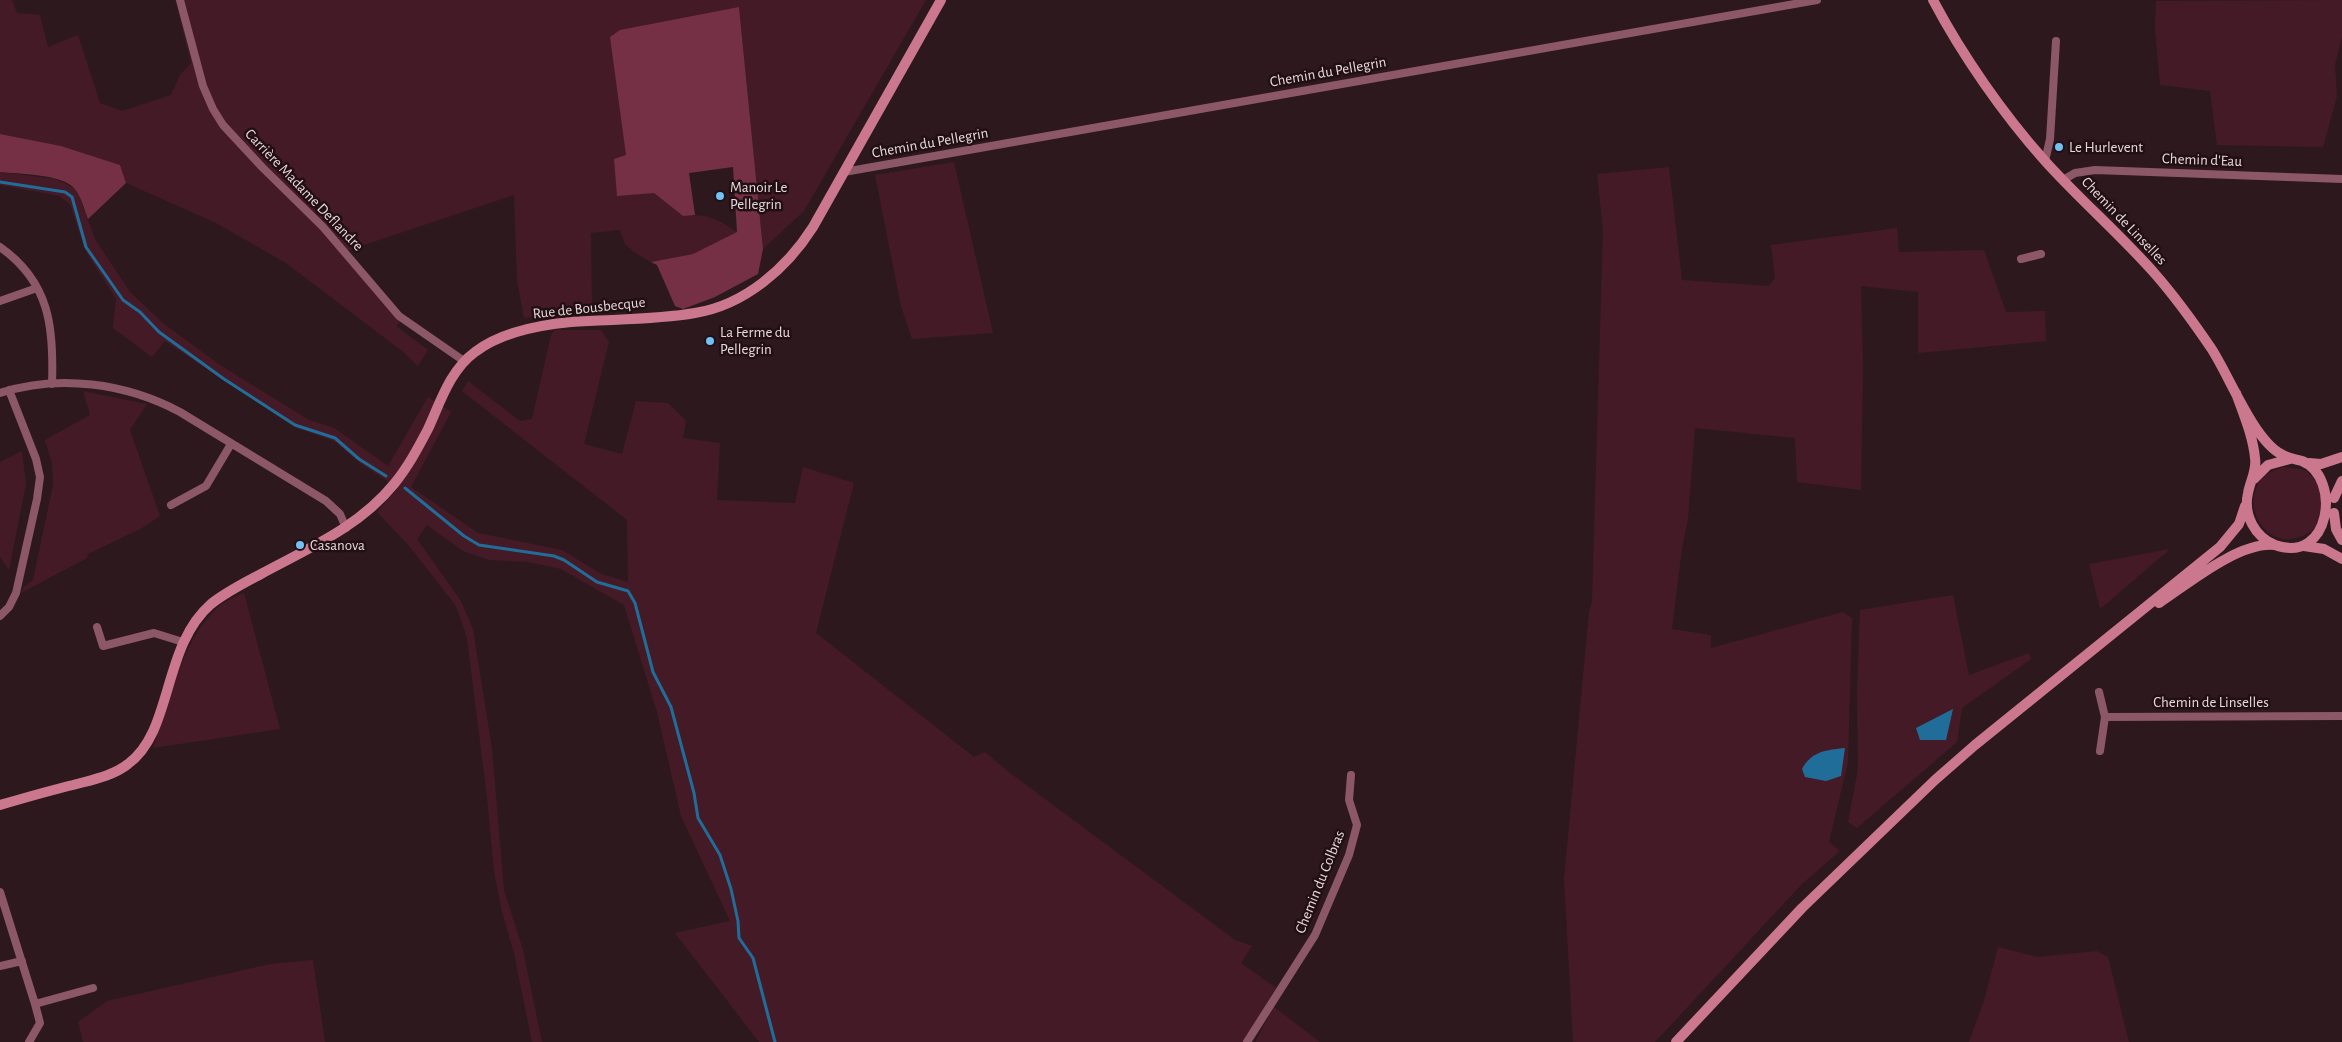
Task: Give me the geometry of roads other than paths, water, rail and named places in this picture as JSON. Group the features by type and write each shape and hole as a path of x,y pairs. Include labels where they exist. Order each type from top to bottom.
{"street":[{"name":"Carrière Madame Deflandre","path":"180,0 206,95 223,125 262,167 326,230 399,316 464,361"},
{"name":"Rue de Bousbecque","path":"0,804 103,776 133,760 149,739 182,642 200,615 218,598 346,528 378,501 402,473 422,439 454,374 464,361 487,344 537,327 591,320 695,313 737,298 771,276 797,250 813,227 941,0"},
{"name":"Chemin du Pellegrin","path":"844,172 1817,0"},
{"name":"Chemin de Linselles","path":"1933,0 1948,29 1973,66 2045,161 2138,255 2170,292 2212,350 2236,392"},
{"path":"2045,161 2050,139 2056,41"},
{"name":"Chemin d'Eau","path":"2063,180 2075,173 2095,170 2342,179"},
{"path":"0,247 26,269 47,311 51,328 52,384"},
{"path":"2021,259 2041,254"},
{"path":"0,301 37,288"},
{"path":"0,393 52,384 96,385 138,394 172,408 326,502 340,514 346,528"},
{"path":"0,616 9,608 16,593 40,484 36,459 9,390"},
{"path":"2236,392 2271,446 2280,454 2314,466 2325,476 2334,498 2336,529 2342,540"},
{"path":"1676,1042 1778,932 1896,816 1975,745 2228,540 2239,524 2252,481 2255,458 2236,392"},
{"path":"170,505 206,486 231,444"},
{"path":"2252,481 2263,469 2272,463 2301,461 2322,464 2342,457"},
{"path":"2334,498 2342,481"},
{"path":"2247,496 2247,512 2253,527 2264,539 2279,546"},
{"path":"2300,546 2310,542 2322,533 2334,512"},
{"path":"2124,625 2232,557 2258,546 2324,548 2342,559"},
{"path":"97,627 103,646 154,632 182,642"},
{"path":"2099,692 2105,717 2100,751"},
{"name":"Chemin de Linselles","path":"2105,717 2342,716"},
{"name":"Chemin du Colbras","path":"1247,1042 1315,934 1349,855 1357,825 1349,800 1351,775"},
{"path":"0,892 40,1023 29,1042"},
{"path":"0,966 22,960"},
{"path":"35,1004 93,988"}],"water":[{"path":"1953,709 1946,740 1920,740 1916,728"},
{"path":"1845,748 1841,776 1826,781 1805,777 1802,769 1810,758 1820,752"}],"waterway":[{"path":"0,182 65,192 72,197 86,247 123,300 140,312 159,332 224,379 295,425 335,438 359,459 386,476"},
{"path":"405,488 464,536 479,545 554,556 564,560 597,582 628,591 635,603 653,672 671,707 694,793 698,818 720,855 731,889 738,921 739,938 753,958 775,1042"}],"place":[{"name":"Le Hurlevent","path":"2059,147"},
{"name":"Manoir Le Pellegrin","path":"720,196"},
{"name":"La Ferme du Pellegrin","path":"710,341"},
{"name":"Casanova","path":"300,545"}]}
